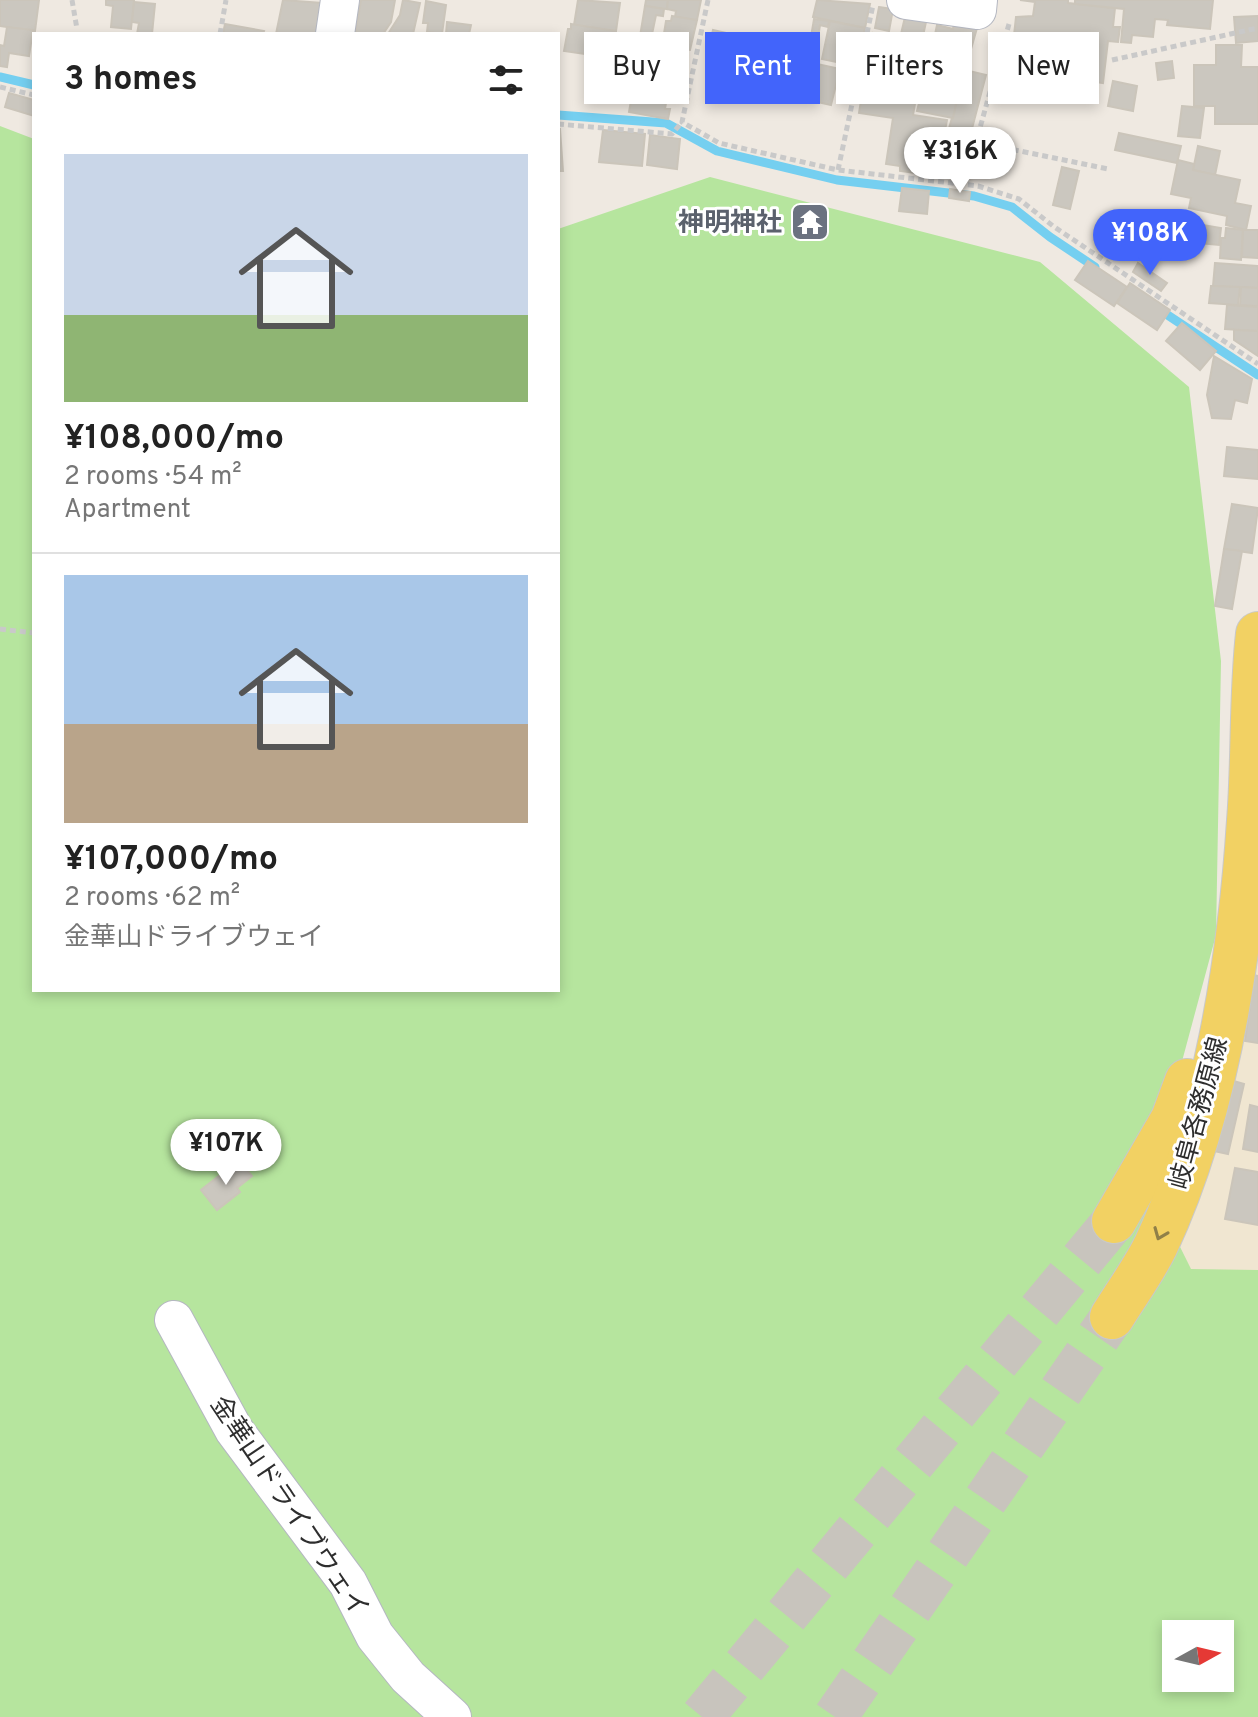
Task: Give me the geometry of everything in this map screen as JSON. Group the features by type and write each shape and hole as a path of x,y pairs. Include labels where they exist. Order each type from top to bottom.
{"main road":[{"name":"岐阜各務原線","path":"1112,1317 1155,1247 1190,1161 1220,1037 1249,823 1258,634"},
{"name":"岐阜各務原線","path":"1114,1221 1173,1119 1235,943"}],"street":[{"path":"335,32 340,0"},
{"path":"906,0 977,5"},
{"name":"金華山ドライブウェイ","path":"174,1320 234,1430 348,1583 375,1636 408,1677 452,1717"}],"path":[{"path":"72,0 77,29"},
{"path":"220,32 226,0"},
{"path":"560,124 672,134 682,122 708,0"},
{"path":"838,170 875,0"},
{"path":"977,5 1012,14 976,142 1108,169"},
{"path":"1112,60 1258,28"},
{"path":"0,87 32,95"},
{"path":"682,122 719,143 838,170 978,186 1019,199 1053,226 1258,364"},
{"path":"0,629 32,633"}],"shaded area":[{"path":"1258,829 1258,1270 1191,1270 1178,1242"}],"green space":[{"path":"0,126 32,138 32,992 560,992 560,228 710,177 1040,262 1189,387 1221,661 1216,935 1149,1184 1191,1269 1258,1270 1258,1717 0,1717"}],"building":[{"path":"0,0 39,0 35,31 0,26"},
{"path":"106,0 134,0 131,29 111,27 113,6 106,5"},
{"path":"283,0 322,3 318,32 276,32"},
{"path":"361,0 395,0 391,22 384,32 355,32"},
{"path":"403,0 420,3 413,32 389,32 400,15"},
{"path":"578,0 620,3 616,31 574,25"},
{"path":"646,0 668,0 667,9 645,6"},
{"path":"668,0 701,0 697,20 675,17 676,11 667,9"},
{"path":"817,0 870,4 865,28 813,17"},
{"path":"1020,0 1068,0 1068,3 1115,8 1113,27 1120,27 1118,42 1108,41 1103,83 1099,82 1099,32 1014,32 1016,17 1033,16 1035,2"},
{"path":"1075,0 1213,0 1210,29 1167,25 1168,20 1155,19 1153,37 1132,35 1131,43 1121,42 1124,9 1075,4"},
{"path":"426,1 446,5 442,32 427,32 428,23 423,23"},
{"path":"134,2 155,4 152,32 137,32 139,23 132,22"},
{"path":"645,6 664,9 663,16 656,15 652,32 641,32"},
{"path":"879,7 893,9 889,31 875,28"},
{"path":"672,16 697,20 690,50 689,32 664,32 666,21 671,21"},
{"path":"1258,16 1258,41 1236,43 1234,17"},
{"path":"905,17 926,22 924,32 901,32"},
{"path":"955,17 979,21 972,46 972,32 936,32 937,25 953,29"},
{"path":"814,19 829,21 828,27 820,25 819,32 812,32"},
{"path":"830,21 865,28 864,32 836,32 836,62 822,59"},
{"path":"447,22 471,25 469,32 446,32"},
{"path":"225,24 264,31 264,32 223,32"},
{"path":"571,24 615,31 584,32 584,54 564,51 568,29 571,29"},
{"path":"7,27 33,30 29,56 9,53 7,67 0,66 0,45 4,46"},
{"path":"1216,45 1242,45 1241,67 1258,67 1258,124 1215,124 1215,106 1194,106 1194,65 1216,65"},
{"path":"1172,61 1174,78 1158,80 1156,63"},
{"path":"820,65 836,68 831,105 820,103"},
{"path":"972,72 986,75 969,140 947,136 956,104 972,104"},
{"path":"1113,81 1137,86 1133,111 1108,106"},
{"path":"9,93 32,99 32,115 5,107"},
{"path":"630,104 666,104 665,109 670,109 668,119 629,112"},
{"path":"860,104 915,104 913,115 947,120 936,176 900,171 900,166 886,164 893,118 859,113"},
{"path":"919,104 956,104 953,118 917,111"},
{"path":"1182,106 1204,108 1200,138 1178,136"},
{"path":"560,129 563,171 560,171"},
{"path":"603,130 645,134 642,166 599,162"},
{"path":"1119,133 1181,146 1177,163 1115,150"},
{"path":"650,135 680,139 677,169 647,165"},
{"path":"945,143 969,146 965,180 950,178 952,162 942,160"},
{"path":"1198,146 1220,151 1215,175 1193,170"},
{"path":"1178,160 1194,164 1193,170 1240,180 1235,203 1251,206 1246,230 1226,225 1227,216 1189,208 1191,198 1171,194"},
{"path":"1062,167 1079,171 1070,209 1053,205"},
{"path":"902,188 929,191 927,214 899,211"},
{"path":"950,189 970,192 969,201 949,198"},
{"path":"1119,222 1149,232 1140,259 1115,250 1118,239 1114,237"},
{"path":"1191,223 1221,228 1219,245 1189,242"},
{"path":"1226,228 1243,230 1241,260 1220,258 1221,238 1225,238"},
{"path":"1243,230 1258,230 1258,258 1242,257"},
{"path":"1088,261 1127,287 1114,306 1075,280"},
{"path":"1138,263 1167,283 1161,291 1133,272"},
{"path":"1215,263 1258,266 1258,288 1213,286"},
{"path":"1130,283 1170,310 1157,330 1117,303"},
{"path":"1211,286 1240,287 1238,305 1209,303"},
{"path":"1241,287 1258,288 1258,306 1240,305"},
{"path":"1227,305 1258,307 1258,331 1225,329"},
{"path":"1182,323 1216,351 1200,370 1166,341"},
{"path":"1234,330 1258,331 1258,356 1234,340"},
{"path":"1214,356 1252,379 1247,403 1235,400 1231,419 1212,418 1207,395"},
{"path":"1227,447 1258,450 1258,479 1224,476"},
{"path":"1232,504 1258,508 1252,553 1224,549"},
{"path":"1224,549 1242,551 1232,609 1215,606"},
{"path":"1254,975 1258,976 1258,1043 1245,1041"},
{"path":"1230,1080 1244,1084 1228,1154 1214,1151"},
{"path":"1250,1105 1258,1107 1258,1152 1243,1149"},
{"path":"242,1164 252,1176 237,1188 240,1192 217,1210 201,1190 224,1172 227,1176"},
{"path":"1235,1168 1258,1172 1258,1225 1225,1219"}],"waterway":[{"path":"0,77 32,85"},
{"path":"560,115 666,123 717,151 837,180 974,196 1012,207 1095,267"},
{"path":"1157,308 1258,375"}],"tunnel":[{"path":"702,1717 1114,1221"},
{"path":"835,1717 1112,1317"}],"place":[{"name":"神明神社","path":"810,222"}]}
